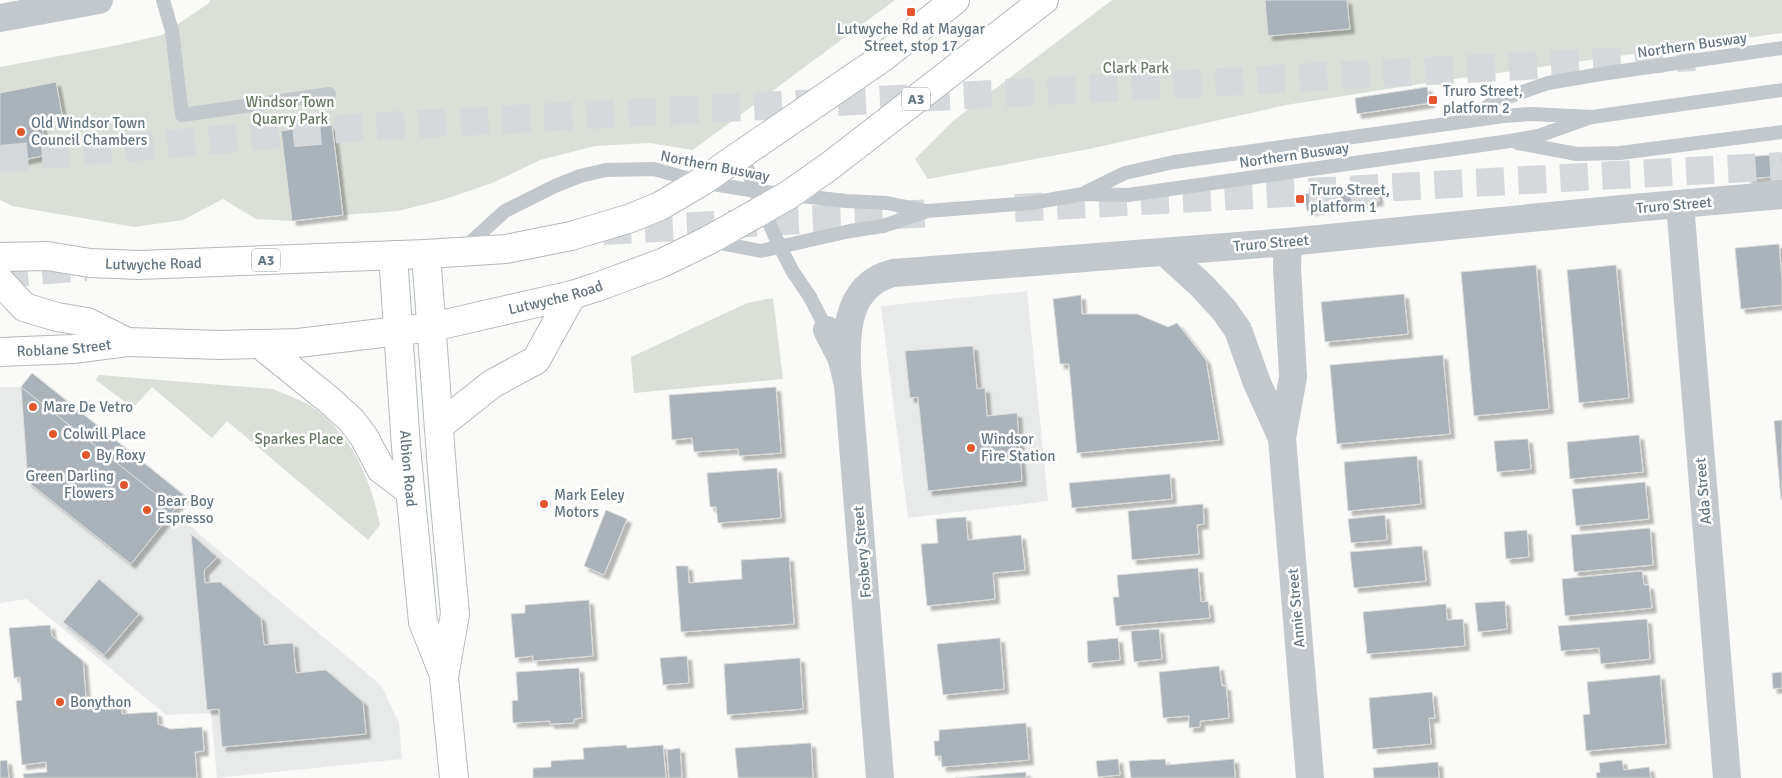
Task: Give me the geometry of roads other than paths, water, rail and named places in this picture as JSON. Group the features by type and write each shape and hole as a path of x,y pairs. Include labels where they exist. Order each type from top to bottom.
{"main road":[{"name":"Lutwyche Road","path":"0,257 47,256 90,263 140,265 426,254 506,249 602,228 660,206 702,182 882,58 955,0"},
{"name":"Lutwyche Road","path":"0,281 24,307 57,317 87,322 127,342 220,345 298,343 399,332 432,327 572,295 646,269 709,240 759,201 787,196 831,165 1044,0"},
{"name":"Albion Road","path":"426,254 454,614 444,677 454,778"},
{"name":"Albion Road","path":"393,255 410,491 423,622 444,677"},
{"path":"439,426 492,384 536,360 572,295"},
{"name":"Roblane Street","path":"0,352 73,349 127,342"},
{"path":"261,345 329,400 350,420 364,437 382,469 410,491"}],"street":[{"path":"0,18 99,0"},
{"name":"Truro Street","path":"848,384 846,349 850,320 857,300 871,282 880,276 893,273 1166,253 1782,195"},
{"name":"Ada Street","path":"1680,204 1727,778"},
{"name":"Annie Street","path":"1288,242 1287,268 1292,377 1282,438 1310,778"},
{"name":"Annie Street","path":"1166,253 1202,286 1224,310 1238,330 1282,438"},
{"name":"Fosbery Street","path":"827,330 841,358 848,384 880,778"}],"lane":[{"path":"163,0 173,38 182,115 329,94"},
{"name":"Northern Busway","path":"1468,121 1494,102 1548,83 1782,48"},
{"name":"Northern Busway","path":"1083,194 1125,172 1157,165 1504,116 1531,114 1592,117 1782,90"},
{"name":"Northern Busway","path":"709,240 761,251 850,231 883,226 926,211 1031,203 1083,194 1128,195 1510,141 1538,136 1592,117"},
{"name":"Northern Busway","path":"1510,141 1577,154 1620,153 1782,132"},
{"path":"742,155 759,201 780,247 827,330"},
{"name":"Northern Busway","path":"460,252 505,211 555,186 580,176 606,170 654,169 702,182 759,201"},
{"name":"Northern Busway","path":"787,196 888,202 926,211"}],"tunnel":[{"path":"0,159 363,127 1695,57"},
{"path":"1015,208 1782,166"},
{"path":"603,231 932,213"},
{"path":"0,274 86,267"}],"place":[{"name":"Lutwyche Rd at Maygar Street, stop 17","path":"911,12"},
{"name":"Truro Street, platform 2","path":"1433,100"},
{"name":"Old Windsor Town Council Chambers","path":"21,132"},
{"name":"Truro Street, platform 1","path":"1300,199"},
{"name":"Mare De Vetro","path":"33,407"},
{"name":"Colwill Place","path":"53,434"},
{"name":"Windsor Fire Station","path":"971,448"},
{"name":"By Roxy","path":"86,455"},
{"name":"Green Darling Flowers","path":"124,485"},
{"name":"Mark Eeley Motors","path":"544,504"},
{"name":"Bear Boy Espresso","path":"147,510"},
{"name":"Bonython","path":"60,702"}],"park label":[{"name":"Clark Park","path":"1136,68"},
{"name":"Windsor Town Quarry Park","path":"290,110"},
{"name":"Sparkes Place","path":"299,439"}]}
